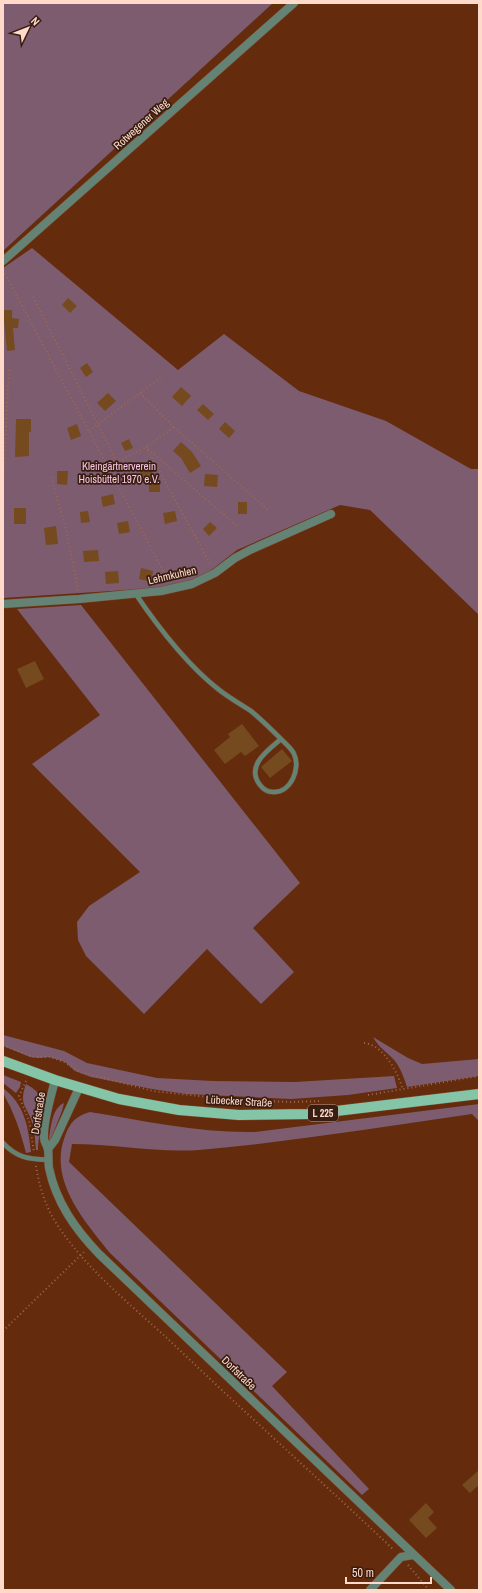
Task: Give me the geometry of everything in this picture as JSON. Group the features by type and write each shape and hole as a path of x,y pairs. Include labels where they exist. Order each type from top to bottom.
{"main road":[{"name":"Lübecker Straße","path":"3,1061 79,1088 119,1099 179,1110 244,1115 311,1114 358,1110 406,1102 479,1094"}],"street":[{"name":"Rotwegener Weg","path":"3,261 14,255 294,3"},
{"name":"Lehmkuhlen","path":"3,604 79,599 173,588 192,584 214,573 235,558 250,550 331,514"},
{"name":"Dorfstraße","path":"55,1080 44,1139 48,1149 48,1160 56,1193 72,1222 91,1246 451,1590"},
{"name":"Dorfstraße","path":"48,1149 55,1140 79,1088"},
{"path":"370,1590 401,1557 413,1555"}],"lane":[{"path":"134,593 187,660 218,690 252,712 270,727 294,753 297,766 296,774 280,792 272,792 263,788 258,782 255,774 256,766 259,759 281,739"},
{"path":"4,1145 26,1159 48,1160"}],"path":[{"path":"3,269 173,588"},
{"path":"33,297 117,462"},
{"path":"3,487 9,368"},
{"path":"89,431 163,376"},
{"path":"140,393 174,427 268,510"},
{"path":"108,467 146,447 174,427"},
{"path":"146,447 237,526"},
{"path":"146,447 214,573"},
{"path":"51,477 66,529 79,599"},
{"path":"364,1043 371,1044 392,1065 404,1090 406,1102"},
{"path":"3,1045 34,1057 51,1057 64,1062 80,1072 152,1091 234,1099 291,1102 325,1101"},
{"path":"364,1096 479,1076"},
{"path":"3,1332 91,1246"}],"green space":[{"path":"3,3 273,3 3,251"},
{"name":"Kleingärtnerverein Hoisbüttel 1970 e.V.","path":"32,248 178,370 224,334 299,391 386,421 471,469 479,469 479,615 370,510 340,505 237,550 205,575 173,587 3,598 3,268"},
{"path":"81,605 300,883 253,928 294,972 261,1004 207,949 144,1014 86,956 78,940 77,922 89,906 140,872 32,764 100,715 17,609"},
{"path":"3,1035 64,1051 87,1063 157,1078 213,1081 295,1082 394,1076 397,1088 348,1095 291,1099 186,1094 91,1077 75,1071 65,1062 49,1057 30,1057 3,1046"},
{"path":"373,1037 408,1058 422,1064 479,1059 479,1076 407,1087 397,1064"},
{"path":"3,1075 21,1082 16,1093 3,1083"},
{"path":"26,1084 38,1093 42,1103 38,1150 36,1150 33,1125 23,1102"},
{"path":"3,1088 21,1109 27,1125 31,1152 26,1153 18,1126 5,1097"},
{"path":"64,1103 50,1141 50,1129 53,1118 57,1109"},
{"path":"479,1104 479,1121 472,1114 336,1134 233,1147 183,1151 72,1144 69,1162 287,1372 272,1386 369,1489 362,1495 110,1253 80,1214 71,1199 61,1168 61,1152 69,1127 74,1120 81,1115 90,1112 152,1123 214,1131 255,1132"}],"building":[{"path":"68,298 77,306 70,313 62,305"},
{"path":"3,310 12,310 12,318 19,319 18,328 13,328 15,350 7,351"},
{"path":"87,363 93,372 86,377 80,368"},
{"path":"181,387 191,396 182,406 172,397"},
{"path":"108,393 116,401 105,411 97,403"},
{"path":"203,404 214,414 208,420 197,410"},
{"path":"16,419 31,419 31,432 29,432 29,456 15,457"},
{"path":"225,422 235,431 229,438 219,429"},
{"path":"77,424 81,436 71,440 67,428"},
{"path":"129,439 133,448 125,451 121,443"},
{"path":"181,442 192,452 201,466 190,473 181,458 173,451"},
{"path":"147,463 160,486 160,492 149,492 149,474 143,477 138,468"},
{"path":"57,471 68,471 67,485 57,484"},
{"path":"205,474 218,475 217,487 204,486"},
{"path":"113,494 115,504 103,507 101,497"},
{"path":"238,502 247,502 247,514 238,514"},
{"path":"14,508 26,508 26,524 14,524"},
{"path":"88,511 90,522 81,523 80,512"},
{"path":"175,511 177,521 165,524 163,513"},
{"path":"128,521 130,532 119,534 117,523"},
{"path":"210,522 217,528 209,536 203,529"},
{"path":"56,526 58,544 46,545 44,528"},
{"path":"98,550 99,561 84,562 83,551"},
{"path":"141,568 153,571 151,582 139,579"},
{"path":"118,571 119,583 106,584 105,572"},
{"path":"35,661 44,679 26,688 17,669"},
{"path":"242,724 259,746 245,756 241,752 225,764 214,750 230,737 228,734"},
{"path":"282,749 292,761 270,778 261,767"},
{"path":"479,1470 479,1485 470,1493 462,1485"},
{"path":"426,1503 434,1512 428,1518 437,1528 426,1538 409,1520"}]}
